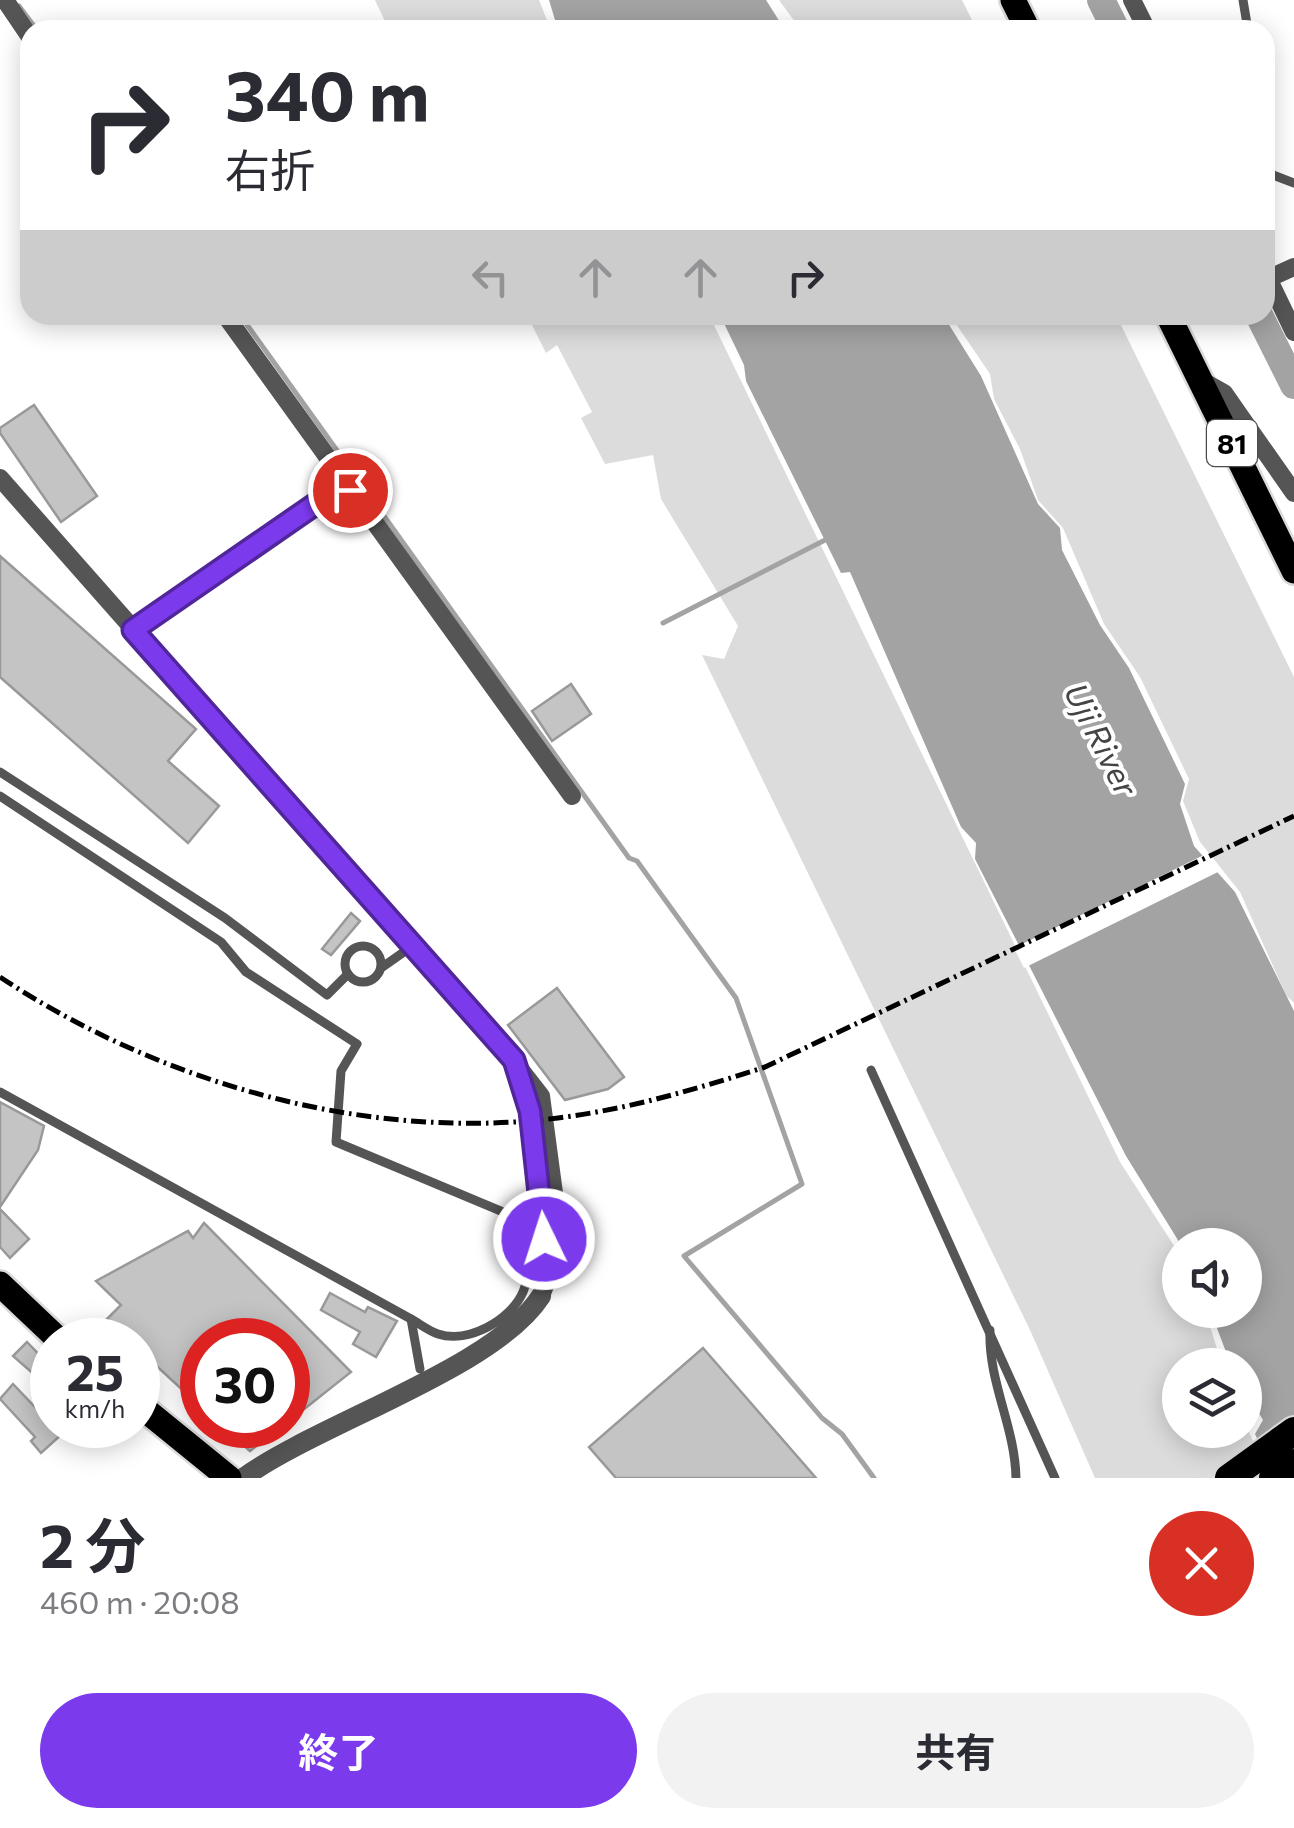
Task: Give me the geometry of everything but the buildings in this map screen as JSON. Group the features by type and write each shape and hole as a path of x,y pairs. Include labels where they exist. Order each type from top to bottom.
{"highway":[{"path":"1229,1478 1294,1432"},
{"path":"1274,1478 1294,1464"}],"main road":[{"name":"81","path":"1181,325 1201,380 1294,571"},
{"path":"0,1284 36,1318"},
{"path":"160,1422 230,1478"}],"street":[{"path":"5,0 20,22"},
{"path":"1275,295 1294,332"},
{"path":"232,325 572,796"},
{"path":"1201,380 1224,393 1294,493"},
{"path":"0,478 514,1060 541,1096 558,1222 554,1262 530,1312 492,1343 244,1478"},
{"path":"133,630 314,505 350,490"}],"lane":[{"path":"0,772 225,918 327,995 348,974"},
{"path":"0,796 221,942 246,972 357,1044 341,1072 336,1142 527,1222 529,1268 522,1294 509,1312 488,1327 452,1336 411,1319 0,1092"},
{"path":"348,974 346,957 360,946 376,951 381,968"},
{"path":"348,974 366,982 413,946"},
{"path":"871,1070 1056,1478"},
{"path":"411,1319 420,1369"},
{"path":"990,1328 989,1364 1016,1442 1016,1478"}],"shaded area":[{"path":"375,0 539,0 547,20 384,20"},
{"path":"779,0 962,0 972,20 794,20"},
{"path":"532,325 714,325 1120,1162 1163,1228 1162,1328 1211,1328 1217,1348 1162,1348 1162,1448 1257,1448 1271,1478 1095,1478 1030,1330 702,655 724,659 738,626 661,499 653,455 605,464 581,418 592,412 557,345 546,353"},
{"path":"957,325 1121,325 1294,677 1294,1003 1286,995 1240,892 1200,842 1183,801 1189,779 1140,677 1104,624 1063,528 1038,500 1020,449 994,399 990,374"}],"water":[{"path":"549,0 766,0 779,20 555,20"},
{"name":"Uji River","path":"725,325 949,325 981,376 1038,504 1060,528 1062,550 1100,625 1129,668 1185,784 1180,804 1194,846 1235,892 1294,1011 1294,1478 1276,1478 1262,1448 1262,1348 1225,1348 1217,1328 1262,1328 1262,1228 1170,1228 1126,1156 975,859 976,843 961,827 850,572 841,573 746,381 744,365"}],"pier":[{"path":"1208,853 1222,870 1024,968 1014,948"}],"waterway":[{"path":"1101,0 1111,20"},
{"path":"19,6 30,20"},
{"path":"247,325 629,858 637,861 736,998 802,1184 684,1256 822,1418 842,1434 874,1478"},
{"path":"1264,325 1294,385"},
{"path":"663,623 829,538"}],"railway":[{"path":"0,977 128,1047 196,1075 267,1096 339,1112 412,1121 485,1123 558,1118 663,1097 765,1067 1294,816"}],"route":[{"path":"350,490 314,505 133,630 514,1060 530,1111 544,1239"}]}
